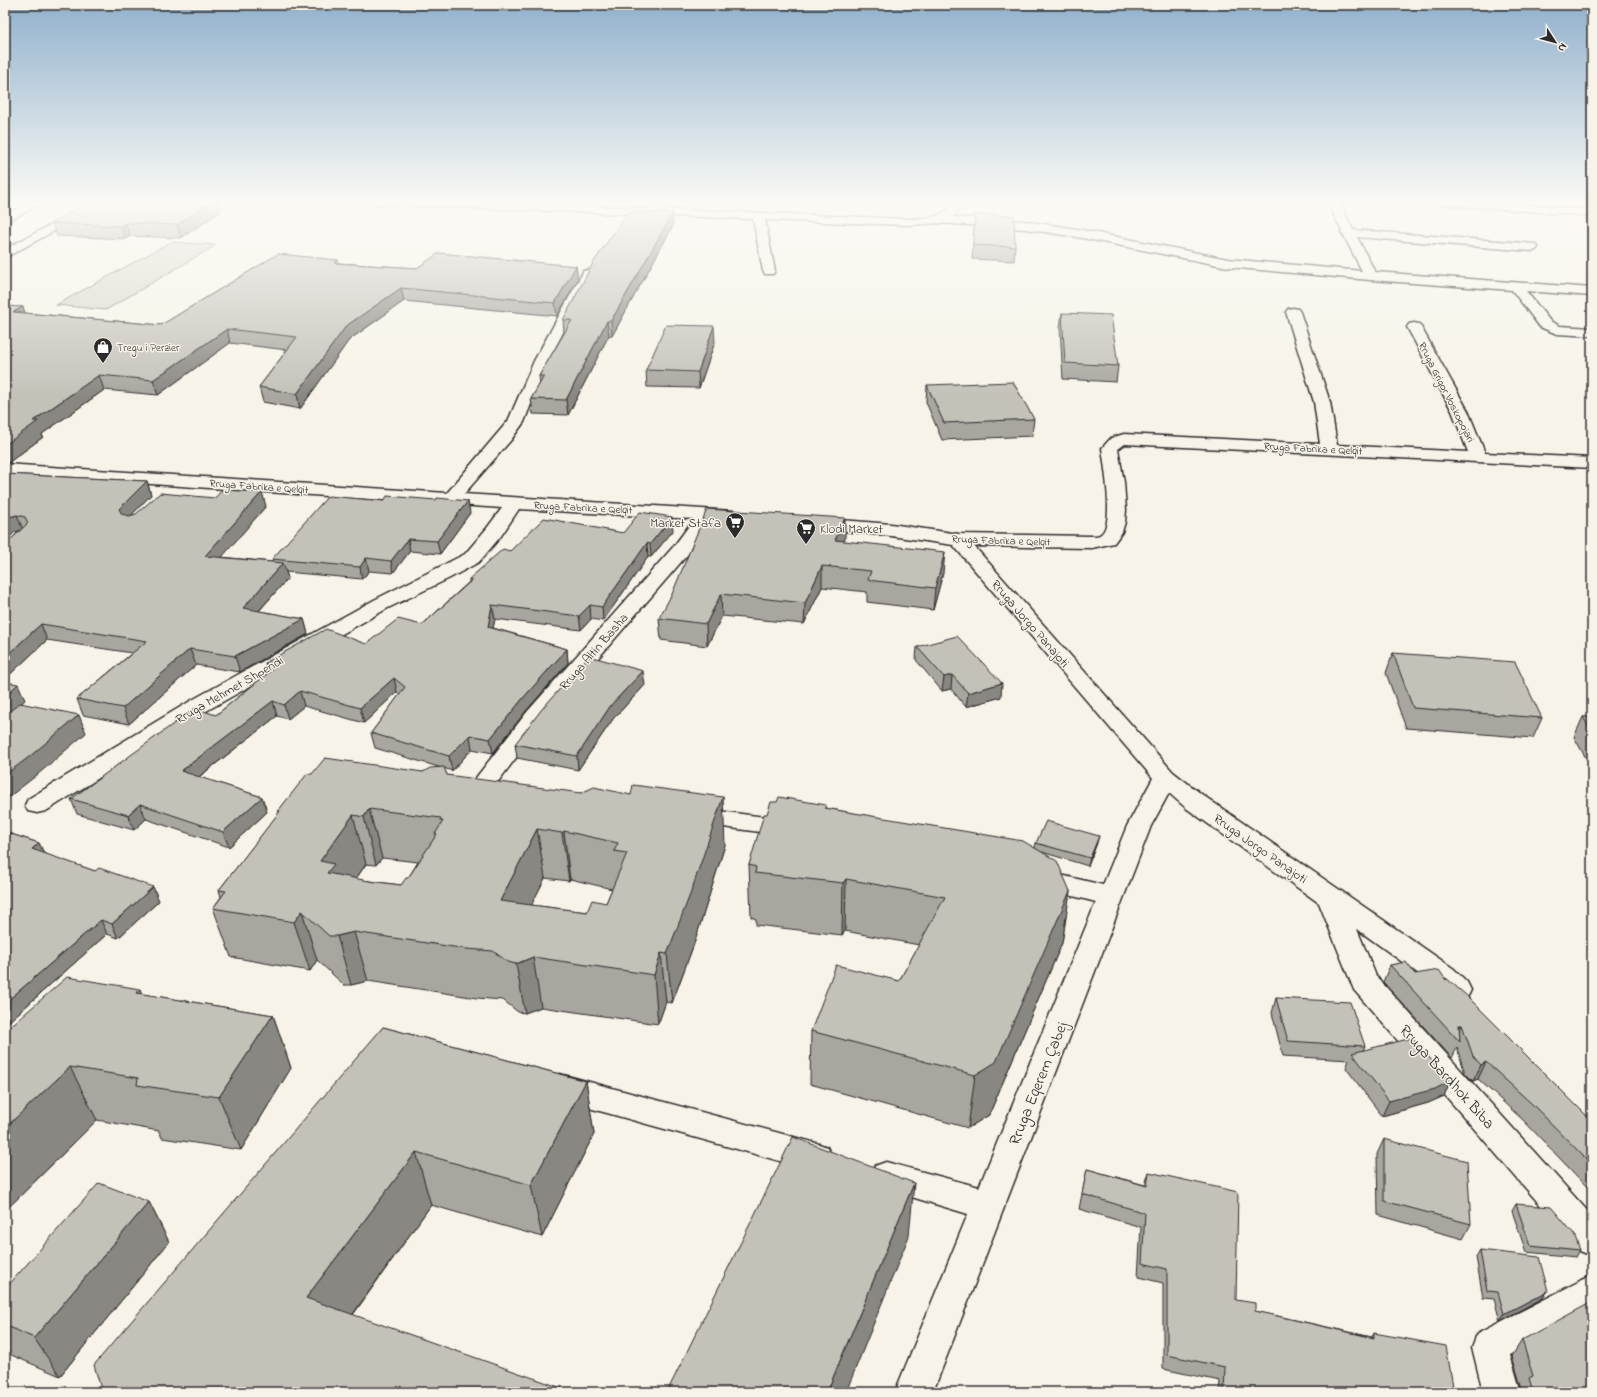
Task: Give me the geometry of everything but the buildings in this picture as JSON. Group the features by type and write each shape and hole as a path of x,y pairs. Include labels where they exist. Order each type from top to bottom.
{"street":[{"path":"768,266 769,271"},
{"path":"1263,266 1370,276 1592,292"},
{"path":"1365,266 1370,276"},
{"path":"451,499 505,437 516,422 541,362 588,274"},
{"path":"1516,287 1545,324 1557,330 1592,332"},
{"path":"1293,312 1322,402 1329,449"},
{"name":"Rruga Grigor Voskopojari","path":"1414,327 1460,411 1479,457"},
{"name":"Rruga Fabrika e Qelqit","path":"803,522 891,530 959,540 1092,542 1107,539 1115,531 1118,511 1110,448 1116,441 1124,439 1592,462"},
{"name":"Rruga Fabrika e Qelqit","path":"5,469 451,499 751,517"},
{"path":"5,485 23,470"},
{"path":"163,497 180,481"},
{"name":"Rruga Mehmet Shpendi","path":"37,805 67,785 219,694 381,604 472,558 494,532 514,503"},
{"name":"Rruga Altin Basha","path":"519,793 480,788 535,717 681,550 707,514"},
{"name":"Rruga Jorgo Panajoti","path":"959,540 1165,777 1195,802 1444,977 1473,1006"},
{"name":"Rruga Eqerem Çabej","path":"914,1392 1111,896 1140,826 1165,777"},
{"path":"674,813 808,831"},
{"path":"1018,874 1111,896"},
{"name":"Rruga Bardhok Biba","path":"1330,896 1364,982 1592,1240"},
{"path":"531,1079 989,1205"},
{"path":"1502,1392 1490,1347 1592,1293"}],"shaded area":[{"path":"127,266 180,266 106,310 56,305"}],"place":[{"name":"Tregu i Perzier","path":"103,364"},
{"name":"Market Stafa","path":"735,539"},
{"name":"Klodi Market","path":"806,545"}]}
